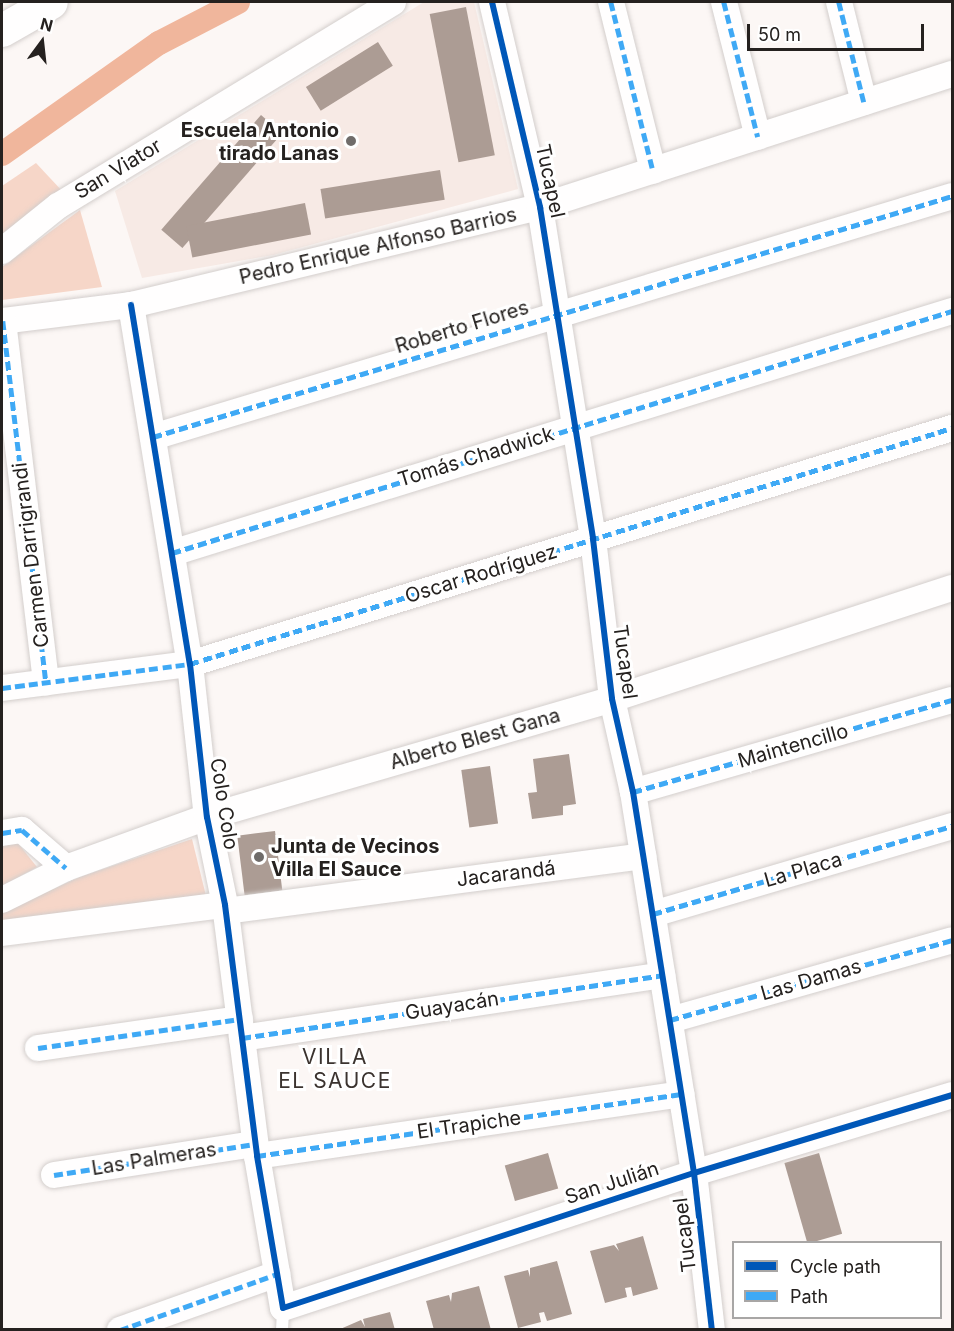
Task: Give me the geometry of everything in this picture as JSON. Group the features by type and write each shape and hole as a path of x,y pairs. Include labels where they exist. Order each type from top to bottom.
{"main road":[{"path":"2,30 51,2"}],"street":[{"name":"San Viator","path":"2,251 58,206 393,2"},
{"name":"Tucapel","path":"492,2 540,207 593,539 612,699 633,792 694,1173 712,1329"},
{"path":"611,2 653,171"},
{"path":"724,2 758,137"},
{"path":"839,2 864,102"},
{"name":"Pedro Enrique Alfonso Barrios","path":"2,321 131,305 540,207 952,74"},
{"name":"Roberto Flores","path":"153,436 952,196"},
{"name":"Colo Colo","path":"131,305 190,664 207,817 226,908 256,1150 277,1274 282,1319"},
{"name":"Tomás Chadwick","path":"172,553 575,426 952,311"},
{"name":"Carmen Darrigrandi","path":"2,321 46,682"},
{"name":"Oscar Rodríguez","path":"2,688 190,664 952,428"},
{"name":"Alberto Blest Gana","path":"2,900 66,868 207,817 612,699 952,588"},
{"name":"Maintencillo","path":"633,792 952,700"},
{"name":"La Placa","path":"653,914 952,826"},
{"path":"2,833 22,830 66,868"},
{"name":"Jacarandá","path":"2,933 226,908 643,856"},
{"name":"Las Damas","path":"670,1020 952,940"},
{"name":"Guayacán","path":"38,1047 241,1029 662,975"},
{"name":"El Trapiche","path":"256,1150 681,1094"},
{"name":"San Julián","path":"282,1319 694,1173 952,1095"},
{"name":"Las Palmeras","path":"54,1175 256,1150"},
{"path":"120,1329 277,1274"}],"shaded area":[{"name":"Escuela Antonio tirado Lanas","path":"424,2 474,2 518,189 273,255 142,278 115,191"},
{"path":"36,163 64,193 2,236 2,186"},
{"path":"80,210 102,287 2,300 2,267"},
{"path":"192,839 207,900 2,923 2,912 80,877"},
{"path":"17,842 37,867 2,886 2,844"}],"building":[{"path":"466,7 495,155 458,162 430,14"},
{"path":"378,42 393,66 321,111 306,87"},
{"path":"261,115 282,133 182,248 161,230"},
{"path":"440,170 445,200 325,219 320,189"},
{"path":"305,203 311,234 192,257 186,226"},
{"path":"569,754 576,804 563,806 563,815 532,819 528,793 537,792 533,759"},
{"path":"490,766 498,823 469,827 461,770"},
{"name":"Junta de Vecinos Villa El Sauce","path":"275,831 282,891 245,895 237,836"},
{"path":"548,1153 558,1189 515,1201 505,1165"},
{"path":"819,1153 842,1234 817,1241 807,1241 784,1163"},
{"path":"643,1236 658,1289 633,1296 631,1287 625,1288 627,1297 605,1303 590,1251 614,1245 619,1251 616,1244"},
{"path":"557,1261 572,1314 547,1321 544,1312 539,1313 541,1322 518,1328 504,1276 528,1270 530,1277 530,1268"},
{"path":"479,1286 491,1330 434,1330 426,1301 449,1295 451,1302 452,1293"},
{"path":"390,1312 395,1330 338,1330 361,1320 365,1327 363,1319"}],"waterway":[{"path":"2,154 159,43 238,2"}],"marked path":[{"path":"611,2 653,171"},
{"path":"724,2 758,137"},
{"path":"839,2 864,102"},
{"path":"153,437 952,196"},
{"path":"172,553 952,311"},
{"path":"3,321 46,682"},
{"path":"2,688 190,664 952,428"},
{"path":"633,792 952,700"},
{"path":"653,914 952,826"},
{"path":"2,833 22,830 66,868"},
{"path":"670,1020 952,940"},
{"path":"242,1038 662,975"},
{"path":"38,1048 240,1019"},
{"path":"257,1156 681,1094"},
{"path":"54,1175 255,1144"},
{"path":"120,1330 277,1274"}],"cycle path":[{"path":"492,2 540,207 593,539 612,699 633,792 694,1173 712,1330"},
{"path":"131,305 190,664 207,817 225,905 257,1156 283,1308 694,1173 952,1095"}],"place":[{"name":"Escuela Antonio tirado Lanas","path":"351,141"},
{"name":"Junta de Vecinos Villa El Sauce","path":"259,857"}],"district":[{"name":"VILLA EL SAUCE","path":"335,1069"}]}
